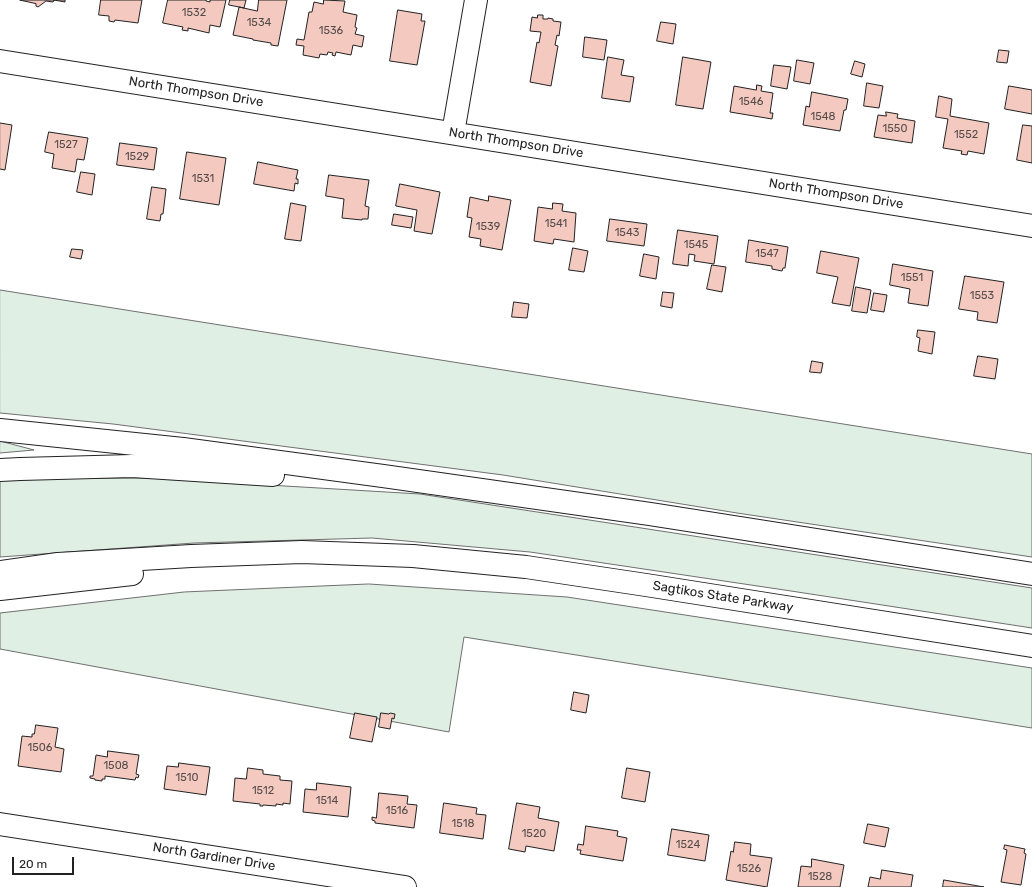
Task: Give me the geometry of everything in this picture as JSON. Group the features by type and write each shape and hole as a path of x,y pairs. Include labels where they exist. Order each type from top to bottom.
{"main road":[{"path":"453,133 476,0"},
{"name":"North Thompson Drive","path":"0,61 1032,226"},
{"path":"0,430 183,449 650,514 1032,574"},
{"path":"0,470 132,466 249,473 374,483 650,514"},
{"path":"0,572 58,564 191,556 302,552 413,556"},
{"path":"0,589 106,576 216,566 306,560 413,556"},
{"name":"Sagtikos State Parkway","path":"413,556 526,567 1032,646"},
{"name":"North Gardiner Drive","path":"0,824 366,884 405,887"}],"green space":[{"path":"0,290 1032,454 1032,557 737,513 503,475 113,424 0,413"},
{"path":"0,441 34,450 0,453"},
{"path":"150,478 420,494 1032,588 1032,628 530,552 372,538 194,543 0,557 0,479"},
{"path":"369,584 567,597 1032,668 1032,728 464,637 449,732 0,649 0,613 184,592"}],"building":[{"path":"20,0 54,0 53,2 46,1 38,7 36,4"},
{"path":"54,0 65,0 65,2"},
{"path":"101,0 142,0 138,23 115,20 114,22 109,21 109,16 99,15"},
{"path":"168,0 206,0 210,2 210,0 226,0 220,27 210,25 209,33 188,28 188,31 182,30 183,27 163,23"},
{"path":"230,0 246,0 244,8 229,5"},
{"path":"259,0 287,0 278,46 271,45 271,43 233,35 239,7 257,11"},
{"path":"324,0 345,1 343,12 357,15 355,27 357,28 355,34 364,36 362,47 353,45 351,55 336,52 335,56 332,55 333,53 328,52 327,55 320,54 319,58 303,55 304,46 296,45 297,39 304,40 309,12 312,12 314,2 323,4"},
{"path":"398,10 422,14 421,21 425,21 417,65 390,61"},
{"path":"538,15 543,15 543,19 548,18 553,19 553,21 561,22 559,36 557,35 555,45 558,46 551,86 530,82 537,42 539,43 541,32 530,31 532,17 537,18"},
{"path":"661,22 676,24 673,44 657,41"},
{"path":"585,37 607,40 604,60 583,57"},
{"path":"999,50 1009,51 1007,63 997,62"},
{"path":"608,57 624,60 621,75 634,77 630,102 602,98"},
{"path":"683,57 711,62 703,109 676,105"},
{"path":"797,60 814,63 810,84 794,81"},
{"path":"855,61 865,64 862,77 851,74"},
{"path":"774,65 791,67 787,89 771,86"},
{"path":"867,83 883,86 879,108 864,106"},
{"path":"757,85 762,86 761,91 773,93 770,113 773,113 772,119 730,112 734,86 756,90"},
{"path":"1009,86 1032,90 1032,114 1005,109"},
{"path":"812,92 848,99 846,110 844,110 840,131 803,125 806,106 809,107"},
{"path":"939,96 952,99 950,116 989,123 984,154 968,151 967,155 961,154 962,151 943,148 948,119 936,117"},
{"path":"886,112 898,114 897,118 915,121 912,143 874,137 878,115 886,116"},
{"path":"0,123 12,125 5,170 0,169"},
{"path":"1023,125 1032,126 1032,163 1017,160"},
{"path":"49,132 88,138 84,160 77,159 75,172 52,168 54,154 45,152"},
{"path":"120,143 157,148 154,170 117,165"},
{"path":"187,152 226,158 219,205 180,199"},
{"path":"258,162 298,170 296,179 298,179 298,184 295,183 294,191 254,184"},
{"path":"81,172 95,174 92,195 77,192"},
{"path":"329,175 369,180 365,206 369,207 368,219 362,220 342,218 344,199 326,196"},
{"path":"400,184 440,192 432,234 414,231 417,210 396,206"},
{"path":"152,187 166,189 163,214 161,214 160,221 147,219"},
{"path":"489,196 511,200 502,250 480,246 481,239 469,237 472,218 467,217 470,197 488,201"},
{"path":"291,203 306,206 301,241 285,239"},
{"path":"553,203 563,204 562,211 576,213 574,242 554,239 553,244 534,241 538,207 552,209"},
{"path":"394,214 413,217 411,228 392,225"},
{"path":"610,219 647,224 644,246 607,241"},
{"path":"678,230 718,236 714,264 694,261 695,255 689,254 688,266 673,264"},
{"path":"749,240 788,247 785,268 783,268 782,271 772,269 772,266 746,262"},
{"path":"573,248 588,251 584,272 569,270"},
{"path":"72,249 83,250 81,259 70,257"},
{"path":"821,251 859,258 850,306 832,303 838,277 817,273"},
{"path":"644,254 659,257 656,279 640,276"},
{"path":"893,264 933,271 928,306 908,303 910,289 890,285"},
{"path":"712,265 726,267 722,292 707,289"},
{"path":"965,276 1004,282 997,323 977,320 978,312 959,309"},
{"path":"856,287 871,290 867,313 852,311"},
{"path":"663,292 674,293 672,308 661,306"},
{"path":"874,293 887,295 884,312 871,310"},
{"path":"514,302 529,304 527,318 512,317"},
{"path":"918,330 935,332 932,354 918,351 920,338 917,337"},
{"path":"978,356 998,359 995,379 974,376"},
{"path":"812,361 823,363 821,373 810,372"},
{"path":"574,692 589,695 586,713 571,710"},
{"path":"355,713 377,717 372,742 350,738"},
{"path":"381,713 395,714 394,719 392,718 390,729 379,727"},
{"path":"36,725 58,728 55,747 64,749 61,772 18,766 22,736 32,737"},
{"path":"108,751 139,755 136,774 139,775 138,778 136,777 135,780 105,776 105,779 102,779 102,781 90,778 90,776 93,776 96,755 107,757"},
{"path":"179,763 210,767 206,795 164,789 167,766 178,767"},
{"path":"248,768 263,770 263,774 280,776 280,780 292,781 290,804 283,803 283,805 276,804 276,806 260,806 260,804 233,801 235,778 246,779"},
{"path":"627,768 650,772 645,802 622,798"},
{"path":"317,783 351,787 348,817 303,812 305,789 316,790"},
{"path":"379,793 408,796 407,804 417,805 414,828 375,823 375,821 372,820 372,817 376,818"},
{"path":"444,803 477,808 476,814 486,815 483,839 440,833"},
{"path":"517,803 540,807 538,818 559,822 554,851 526,846 525,852 509,849"},
{"path":"868,824 889,828 885,847 864,843"},
{"path":"586,826 618,831 617,836 627,838 623,861 580,854 581,850 577,850 578,844 583,845"},
{"path":"672,829 709,835 705,861 668,855"},
{"path":"735,842 751,844 750,855 772,858 767,887 726,880 731,851 733,852"},
{"path":"1005,845 1025,849 1024,853 1026,854 1021,885 1001,882 1007,850 1004,849"},
{"path":"812,859 844,865 840,887 798,887 801,866 811,867"},
{"path":"882,870 913,875 911,887 868,887 870,877 880,879"},
{"path":"944,880 984,887 943,887"}]}
